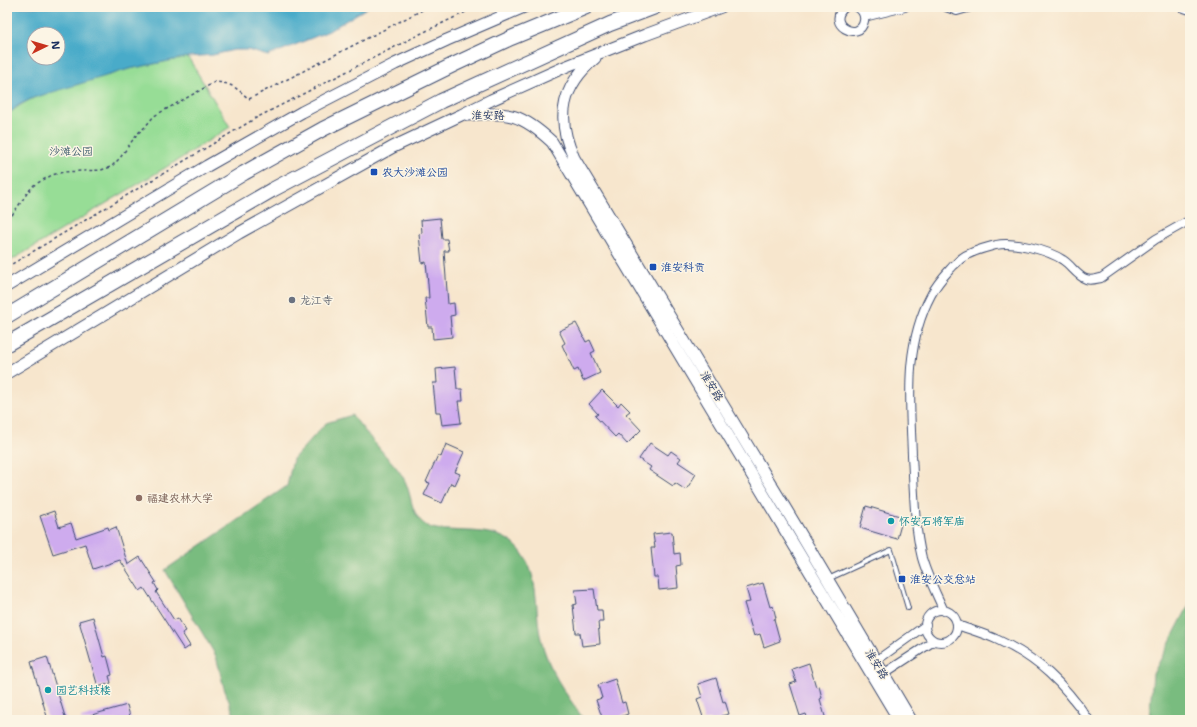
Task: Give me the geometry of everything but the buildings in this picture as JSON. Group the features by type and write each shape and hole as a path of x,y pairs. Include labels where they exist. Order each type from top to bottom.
{"highway":[{"path":"7,316 244,173 324,129 453,65 511,38 586,7"},
{"path":"7,344 272,190 441,101 610,24 655,7"}],"main road":[{"path":"7,286 207,166 302,112 395,64 524,7"},
{"path":"7,373 239,233 393,147 491,100 567,66 721,7"},
{"name":"淮安路","path":"603,52 584,68 576,78 565,101 564,121 569,147 574,158 827,580 871,664"},
{"name":"淮安路","path":"461,115 492,113 513,116 536,127 552,142 879,677 911,720"},
{"name":"淮安路","path":"879,677 898,720"}],"street":[{"path":"845,7 840,13 839,22 844,29 848,31 856,30 862,25 864,17 861,10 857,7"},
{"path":"864,17 904,7"},
{"path":"946,7 957,11 971,7"},
{"path":"1181,7 1190,10"},
{"path":"944,611 924,566 918,536 910,386 912,355 917,328 923,311 936,285 943,276 962,258 984,248 1009,244 1051,254 1063,260 1086,280 1093,280 1100,278 1156,239 1190,220"},
{"path":"944,611 953,616 957,625 955,635 951,639 941,642 934,641 928,635 926,625 927,620 934,612 944,611"},
{"path":"871,664 926,625"},
{"path":"957,625 997,640 1030,658 1054,677 1068,691 1090,720"},
{"path":"879,677 934,641"}],"lane":[{"path":"827,580 891,550 908,608"}],"path":[{"path":"7,219 12,215 34,185 52,175 63,172 111,168 137,134 154,116 214,82 234,86 249,99 428,7"},
{"path":"7,267 256,118 476,7"}],"green space":[{"name":"沙滩公园","path":"188,57 230,127 7,263 7,115 24,103 43,94 129,69"},
{"path":"352,415 400,472 407,485 417,516 427,526 440,530 478,532 498,535 515,545 522,553 534,582 538,625 547,659 570,700 584,720 236,720 224,688 216,656 165,570 287,486 293,459 326,423"},
{"path":"1190,603 1190,720 1149,720 1153,674"}],"water":[{"path":"7,7 368,7 329,31 268,56 248,50 234,50 213,55 188,57 129,69 33,98 19,105 7,115"}],"place":[{"name":"农大沙滩公园","path":"374,172"},
{"name":"淮安科贡","path":"653,267"},
{"name":"龙江寺","path":"292,300"},
{"name":"福建农林大学","path":"139,498"},
{"name":"怀安石将军庙","path":"891,521"},
{"name":"淮安公交总站","path":"902,579"},
{"name":"园艺科技楼","path":"48,690"}]}
